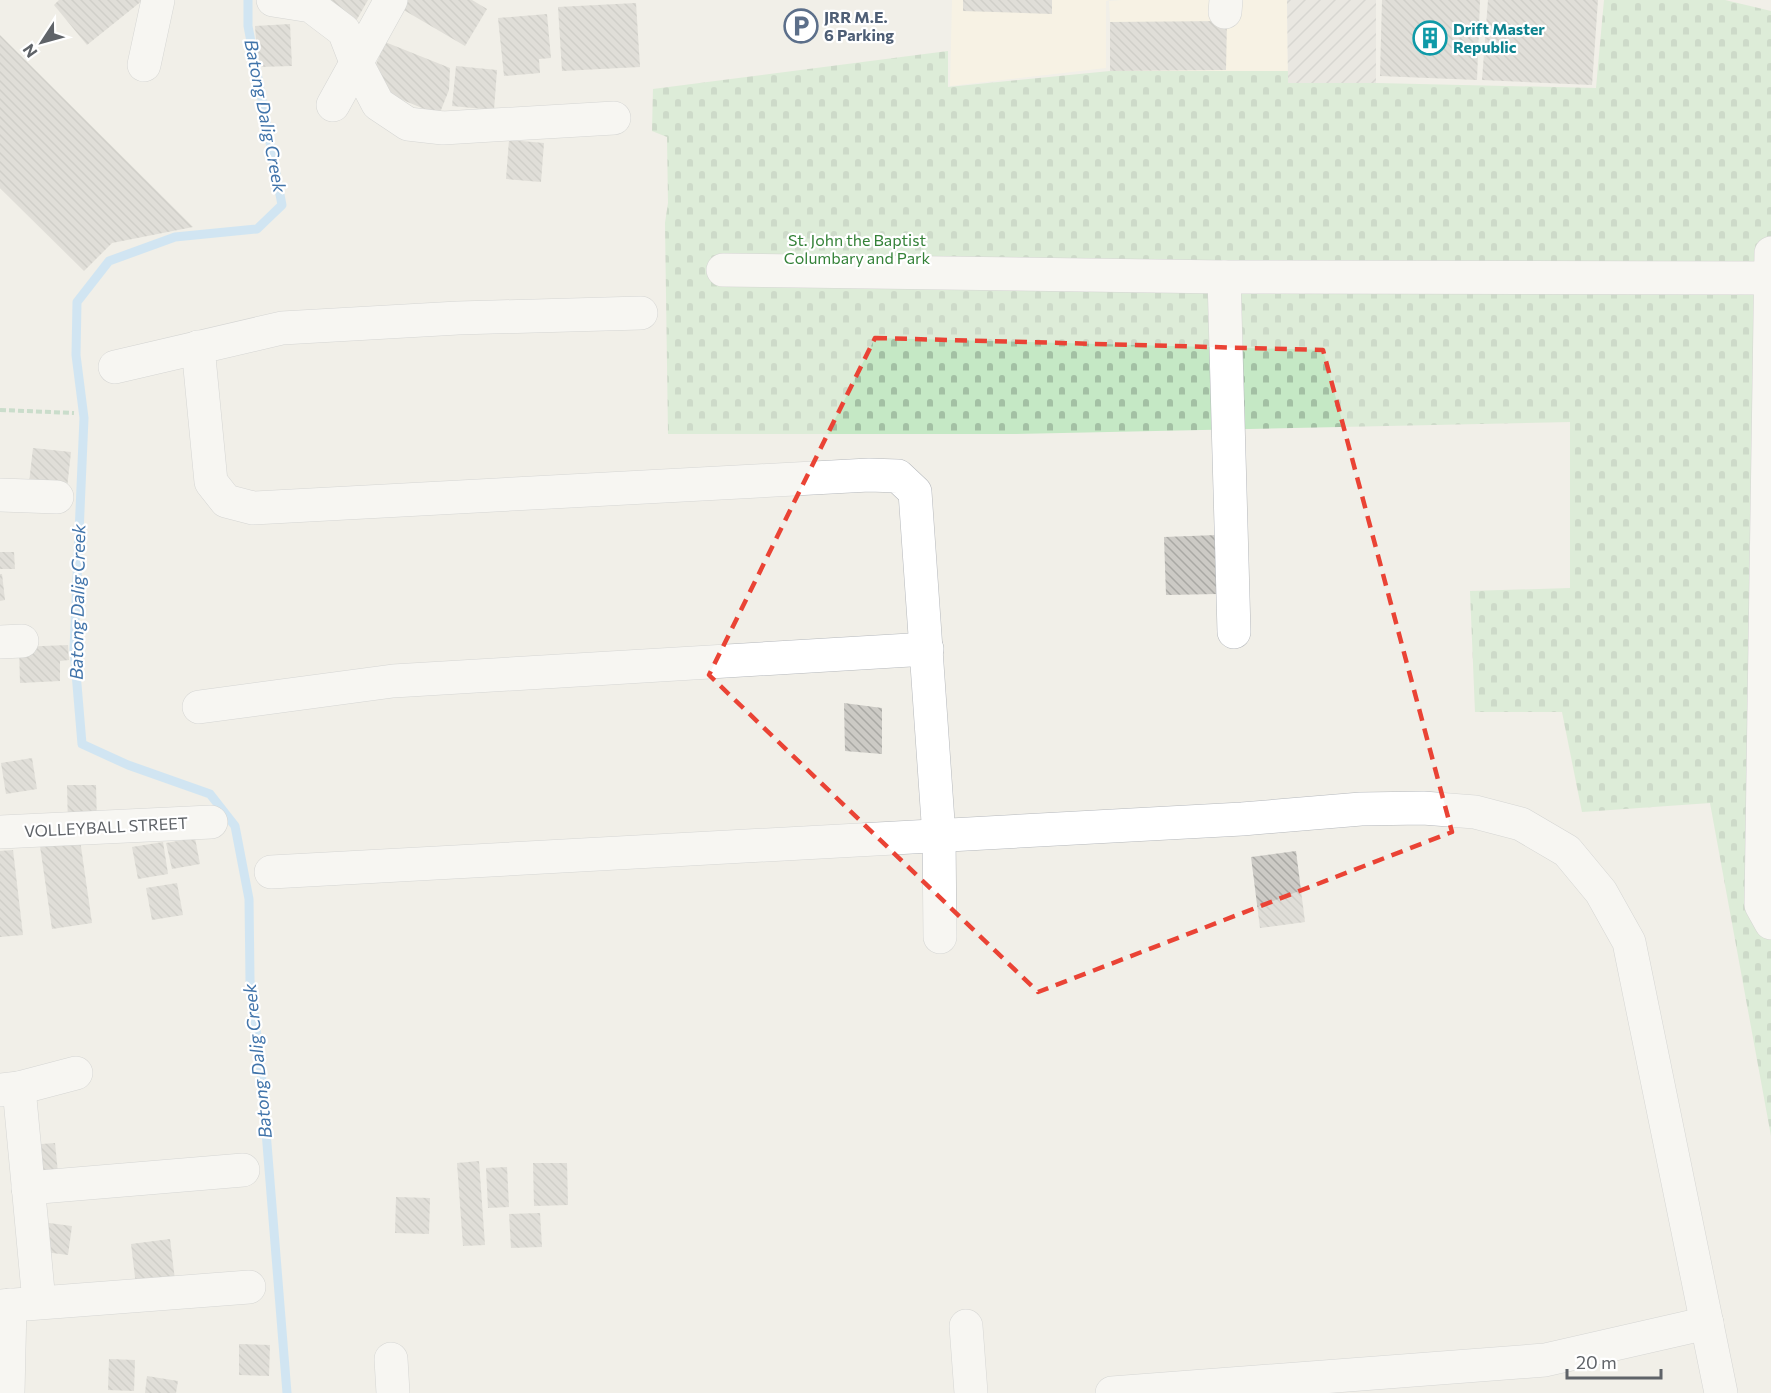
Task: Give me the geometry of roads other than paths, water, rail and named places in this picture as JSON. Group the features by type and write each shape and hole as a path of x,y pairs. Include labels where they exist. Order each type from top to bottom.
{"street":[{"path":"144,65 158,0"},
{"path":"273,0 311,6 344,31 356,62 378,104 408,124 443,128 614,118"},
{"path":"333,105 392,0"},
{"path":"1771,253 1768,693 1761,905 1771,923"},
{"path":"723,270 1224,278 1771,278"},
{"path":"1224,278 1234,632"},
{"path":"115,367 282,328 458,318 641,313"},
{"path":"198,347 211,482 226,501 252,508 868,475 898,476 915,492 939,836 940,937"},
{"path":"0,495 57,497"},
{"path":"200,707 393,681 927,649"},
{"path":"270,872 1242,819 1361,809 1423,808 1474,812 1521,824 1567,851 1601,892 1629,942 1721,1393"},
{"name":"VOLLEYBALL STREET","path":"0,832 212,822"},
{"path":"8,1393 28,1188 9,1089 76,1073"},
{"path":"28,1188 243,1170"},
{"path":"16,1304 249,1287"},
{"path":"1112,1393 1224,1388 1545,1360 1707,1323"},
{"path":"966,1326 971,1393"},
{"path":"391,1359 393,1393"}],"waterway":[{"name":"Batong Dalig Creek","path":"248,0 248,26 282,205 257,229 175,237 109,261 77,302 76,355 84,418 74,649 82,744 128,765 210,794 235,826 249,899 250,980 261,1069 287,1393"}],"place":[{"name":"JRR M.E. 6 Parking","path":"801,26"},
{"name":"Drift Master Republic","path":"1430,38"}],"park label":[{"name":"St. John the Baptist Columbary and Park","path":"857,249"}]}
